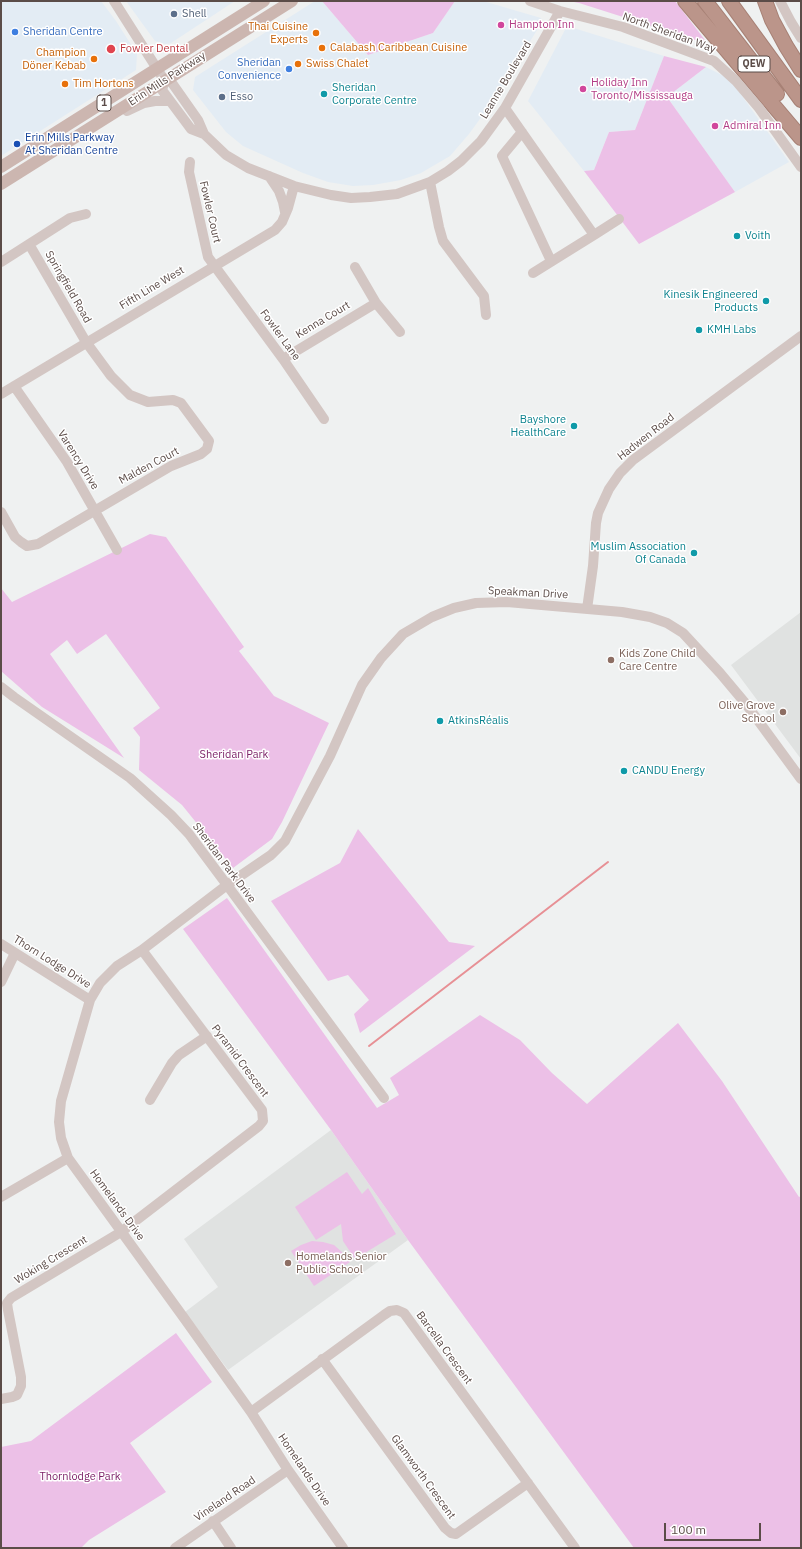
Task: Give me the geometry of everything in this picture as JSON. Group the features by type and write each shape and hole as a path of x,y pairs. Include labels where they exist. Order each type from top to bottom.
{"highway":[{"path":"685,1 801,138"},
{"name":"QEW","path":"705,1 801,128"},
{"name":"QEW","path":"729,1 801,100"},
{"path":"765,1 772,20 801,70"}],"main road":[{"name":"Erin Mills Parkway","path":"1,167 264,1"},
{"name":"Erin Mills Parkway","path":"1,184 292,1"}],"street":[{"path":"114,1 165,80"},
{"name":"North Sheridan Way","path":"530,1 560,11 623,28 714,61 741,86 759,108 801,167"},
{"path":"780,1 801,38"},
{"name":"Leanne Boulevard","path":"204,134 198,120 172,83 165,80 162,90 191,129 204,134 226,155 248,168 294,186 331,195 351,198 397,194 430,182 448,171 481,141 505,108 560,11"},
{"path":"107,118 117,118 137,105 144,103 170,101"},
{"path":"505,108 594,235"},
{"path":"522,132 502,156 551,261"},
{"name":"Fowler Court","path":"190,162 189,172 206,249 208,257 214,266"},
{"path":"268,176 281,196 285,214"},
{"path":"430,182 438,227 443,241 484,296 486,315"},
{"name":"Fifth Line West","path":"1,394 275,230 282,222 294,186"},
{"path":"1,262 70,218 86,214"},
{"path":"532,273 619,219"},
{"name":"Springfield Road","path":"29,244 86,342"},
{"name":"Fowler Lane","path":"214,266 283,359 324,419"},
{"path":"356,267 376,303 400,332"},
{"name":"Kenna Court","path":"283,359 376,303"},
{"name":"Hadwen Road","path":"587,609 593,566 596,523 602,502 620,473 633,460 801,336"},
{"name":"Malden Court","path":"1,512 15,536 27,546 38,544 171,466 201,454 207,449 209,441 181,403 173,400 148,402 130,395 110,376 86,342"},
{"name":"Varency Drive","path":"14,386 67,462 117,550"},
{"name":"Speakman Drive","path":"227,885 271,855 285,841 330,756 362,685 381,658 403,634 432,617 454,608 476,602 498,602 622,612 650,617 667,623 683,633 720,673 746,704 801,779"},
{"name":"Sheridan Park Drive","path":"1,687 130,778 171,815 189,834 384,1098"},
{"name":"Homelands Drive","path":"227,885 142,950 117,966 100,983 90,1000 61,1101 59,1122 68,1158 251,1412 288,1470 343,1548"},
{"name":"Thorn Lodge Drive","path":"1,944 90,1000"},
{"name":"Pyramid Crescent","path":"121,1232 260,1126 263,1121 262,1110 142,950"},
{"path":"1,982 15,953"},
{"path":"150,1100 172,1063 179,1055 207,1036"},
{"path":"1,1198 68,1158"},
{"name":"Woking Crescent","path":"1,1399 16,1395 21,1386 21,1377 7,1303 11,1298 121,1232"},
{"name":"Barcella Crescent","path":"251,1412 390,1311 397,1310 404,1313 574,1548"},
{"name":"Glamworth Crescent","path":"322,1359 445,1528 451,1533 456,1534 528,1483"},
{"name":"Vineland Road","path":"175,1548 288,1470"},
{"path":"213,1521 231,1548"}],"shaded area":[{"path":"1,1 101,1 137,54 136,70 1,156"},
{"path":"126,1 235,1 171,43 166,44 155,41"},
{"path":"315,1 322,1 368,55 433,33 455,1 483,1 541,18 542,22 493,101 469,134 450,156 421,173 401,180 373,185 353,186 328,182 303,173 243,146 226,132 193,90 195,77"},
{"path":"567,26 664,56 635,130 609,132 594,170 584,171 528,101"},
{"path":"706,67 730,79 789,162 735,192 667,97"},
{"name":"Olive Grove School","path":"801,612 801,759 731,665"},
{"name":"Homelands Senior Public School","path":"331,1130 408,1240 228,1370 185,1312 218,1287 184,1239"}],"green space":[{"path":"322,1 455,1 433,33 368,55"},
{"path":"569,1 675,1 708,44 579,3"},
{"path":"664,56 706,67 667,97 735,192 639,244 584,171 594,170 609,132 635,130"},
{"name":"Sheridan Park","path":"150,534 166,537 244,647 239,651 274,696 329,723 282,822 272,839 233,868 182,805 139,770 140,737 133,728 160,708 106,634 77,654 67,640 50,654 124,758 42,707 1,671 1,588 12,602"},
{"path":"358,829 449,942 475,946 360,1033 354,1014 369,1000 348,975 328,981 271,901 340,863"},
{"path":"227,898 377,1108 399,1095 390,1078 480,1015 520,1040 552,1073 587,1104 678,1023 722,1081 799,1197 801,1196 801,1548 634,1548 408,1240 331,1130 183,929"},
{"path":"347,1172 362,1194 368,1188 396,1234 355,1259 343,1241 341,1224 316,1240 295,1207"},
{"path":"312,1241 334,1245 350,1262 314,1286 291,1251"},
{"name":"Thornlodge Park","path":"176,1333 212,1382 130,1443 166,1492 89,1540 81,1548 1,1548 1,1447 31,1441"}],"waterway":[{"path":"369,1046 608,862"}],"place":[{"name":"Shell","path":"174,14"},
{"name":"Hampton Inn","path":"501,25"},
{"name":"Sheridan Centre","path":"15,32"},
{"name":"Thai Cuisine Experts","path":"316,33"},
{"name":"Calabash Caribbean Cuisine","path":"322,48"},
{"name":"Fowler Dental","path":"111,49"},
{"name":"Champion Döner Kebab","path":"94,59"},
{"name":"Swiss Chalet","path":"298,64"},
{"name":"Sheridan Convenience","path":"289,69"},
{"name":"Tim Hortons","path":"65,84"},
{"name":"Holiday Inn Toronto/Mississauga","path":"583,89"},
{"name":"Sheridan Corporate Centre","path":"324,94"},
{"name":"Esso","path":"222,97"},
{"name":"Admiral Inn","path":"715,126"},
{"name":"Erin Mills Parkway At Sheridan Centre","path":"17,144"},
{"name":"Voith","path":"737,236"},
{"name":"Kinesik Engineered Products","path":"766,301"},
{"name":"KMH Labs","path":"699,330"},
{"name":"Bayshore HealthCare","path":"574,426"},
{"name":"Muslim Association Of Canada","path":"694,553"},
{"name":"Kids Zone Child Care Centre","path":"611,660"},
{"name":"Olive Grove School","path":"783,712"},
{"name":"AtkinsRéalis","path":"440,721"},
{"name":"CANDU Energy","path":"624,771"},
{"name":"Homelands Senior Public School","path":"288,1263"}]}
